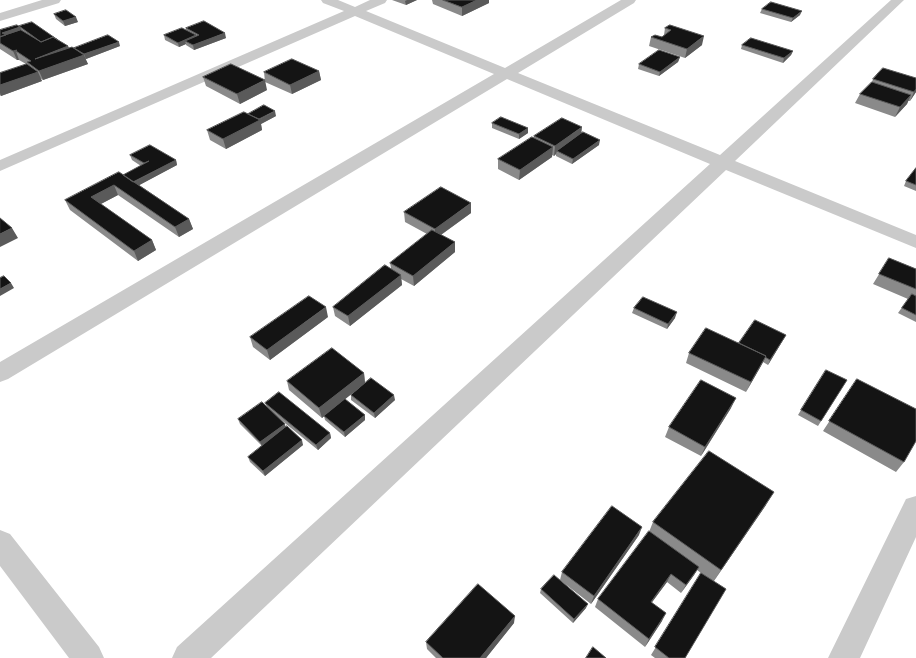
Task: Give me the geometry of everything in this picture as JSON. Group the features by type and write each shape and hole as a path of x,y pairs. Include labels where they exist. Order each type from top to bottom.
{"street":[{"path":"0,18 55,0"},
{"path":"326,0 916,242"},
{"path":"0,166 381,0"},
{"path":"0,373 630,0"},
{"path":"188,658 898,0"},
{"path":"844,658 916,508"},
{"path":"0,543 88,658"}],"building":[{"path":"443,0 477,0 462,7"},
{"path":"771,2 802,11 793,18 762,9"},
{"path":"66,10 76,17 63,21 54,14"},
{"path":"204,21 225,33 193,45 185,41 199,35 186,28"},
{"path":"32,22 58,40 53,37 41,42 19,26"},
{"path":"17,25 20,27 2,33 6,35 0,37 0,30"},
{"path":"670,25 704,36 687,49 651,37 655,35 662,37 671,30 665,28"},
{"path":"182,28 196,35 178,43 164,35"},
{"path":"21,30 41,42 53,37 68,46 35,59 72,47 84,55 39,71 27,62 31,61 16,51 17,50 13,51 0,43 0,37"},
{"path":"108,35 119,42 84,54 74,48"},
{"path":"751,38 793,51 784,58 742,45"},
{"path":"659,50 680,57 660,72 639,64"},
{"path":"292,59 319,71 290,85 264,72"},
{"path":"27,64 38,72 0,85 0,73"},
{"path":"231,64 265,80 237,94 203,77"},
{"path":"883,68 916,78 916,89 914,92 873,79"},
{"path":"872,82 911,95 900,107 860,94"},
{"path":"264,105 275,111 259,119 248,114"},
{"path":"244,112 260,120 223,139 207,130"},
{"path":"501,117 528,128 519,134 492,123"},
{"path":"562,118 582,127 555,146 534,136"},
{"path":"583,132 600,140 573,159 557,151"},
{"path":"532,137 553,147 520,170 498,159"},
{"path":"150,145 176,160 133,182 123,175 149,161 144,163 130,155"},
{"path":"916,168 916,185 906,181"},
{"path":"119,172 189,219 175,227 114,185 91,197 152,240 134,251 65,200"},
{"path":"441,187 471,203 435,229 404,212"},
{"path":"0,218 12,228 0,234"},
{"path":"432,230 455,242 413,276 390,263"},
{"path":"889,258 916,269 916,289 879,274"},
{"path":"385,265 401,275 348,316 333,307"},
{"path":"4,276 11,283 0,289 0,278"},
{"path":"912,294 916,296 916,315 902,308"},
{"path":"309,296 326,307 267,350 250,337"},
{"path":"643,297 677,312 668,324 634,308"},
{"path":"755,320 786,335 770,360 765,357 766,356 739,343"},
{"path":"706,328 766,356 751,382 689,353"},
{"path":"332,348 364,373 319,408 287,381"},
{"path":"826,370 847,380 821,421 801,410"},
{"path":"371,378 394,395 374,413 351,395"},
{"path":"857,379 916,409 916,441 904,462 829,421"},
{"path":"701,380 736,398 705,447 669,427"},
{"path":"279,392 330,433 316,445 265,403"},
{"path":"345,399 365,415 344,432 324,416"},
{"path":"262,402 285,424 260,442 238,419"},
{"path":"287,426 302,440 263,471 248,457"},
{"path":"709,451 774,492 721,570 653,522"},
{"path":"612,506 642,527 594,596 562,572"},
{"path":"649,531 699,567 686,585 671,574 651,602 666,613 649,639 598,599"},
{"path":"701,573 726,589 685,658 669,658 655,647"},
{"path":"554,575 588,604 574,619 541,589"},
{"path":"478,584 515,616 480,658 443,658 426,642"},
{"path":"593,647 606,658 586,658"}]}
